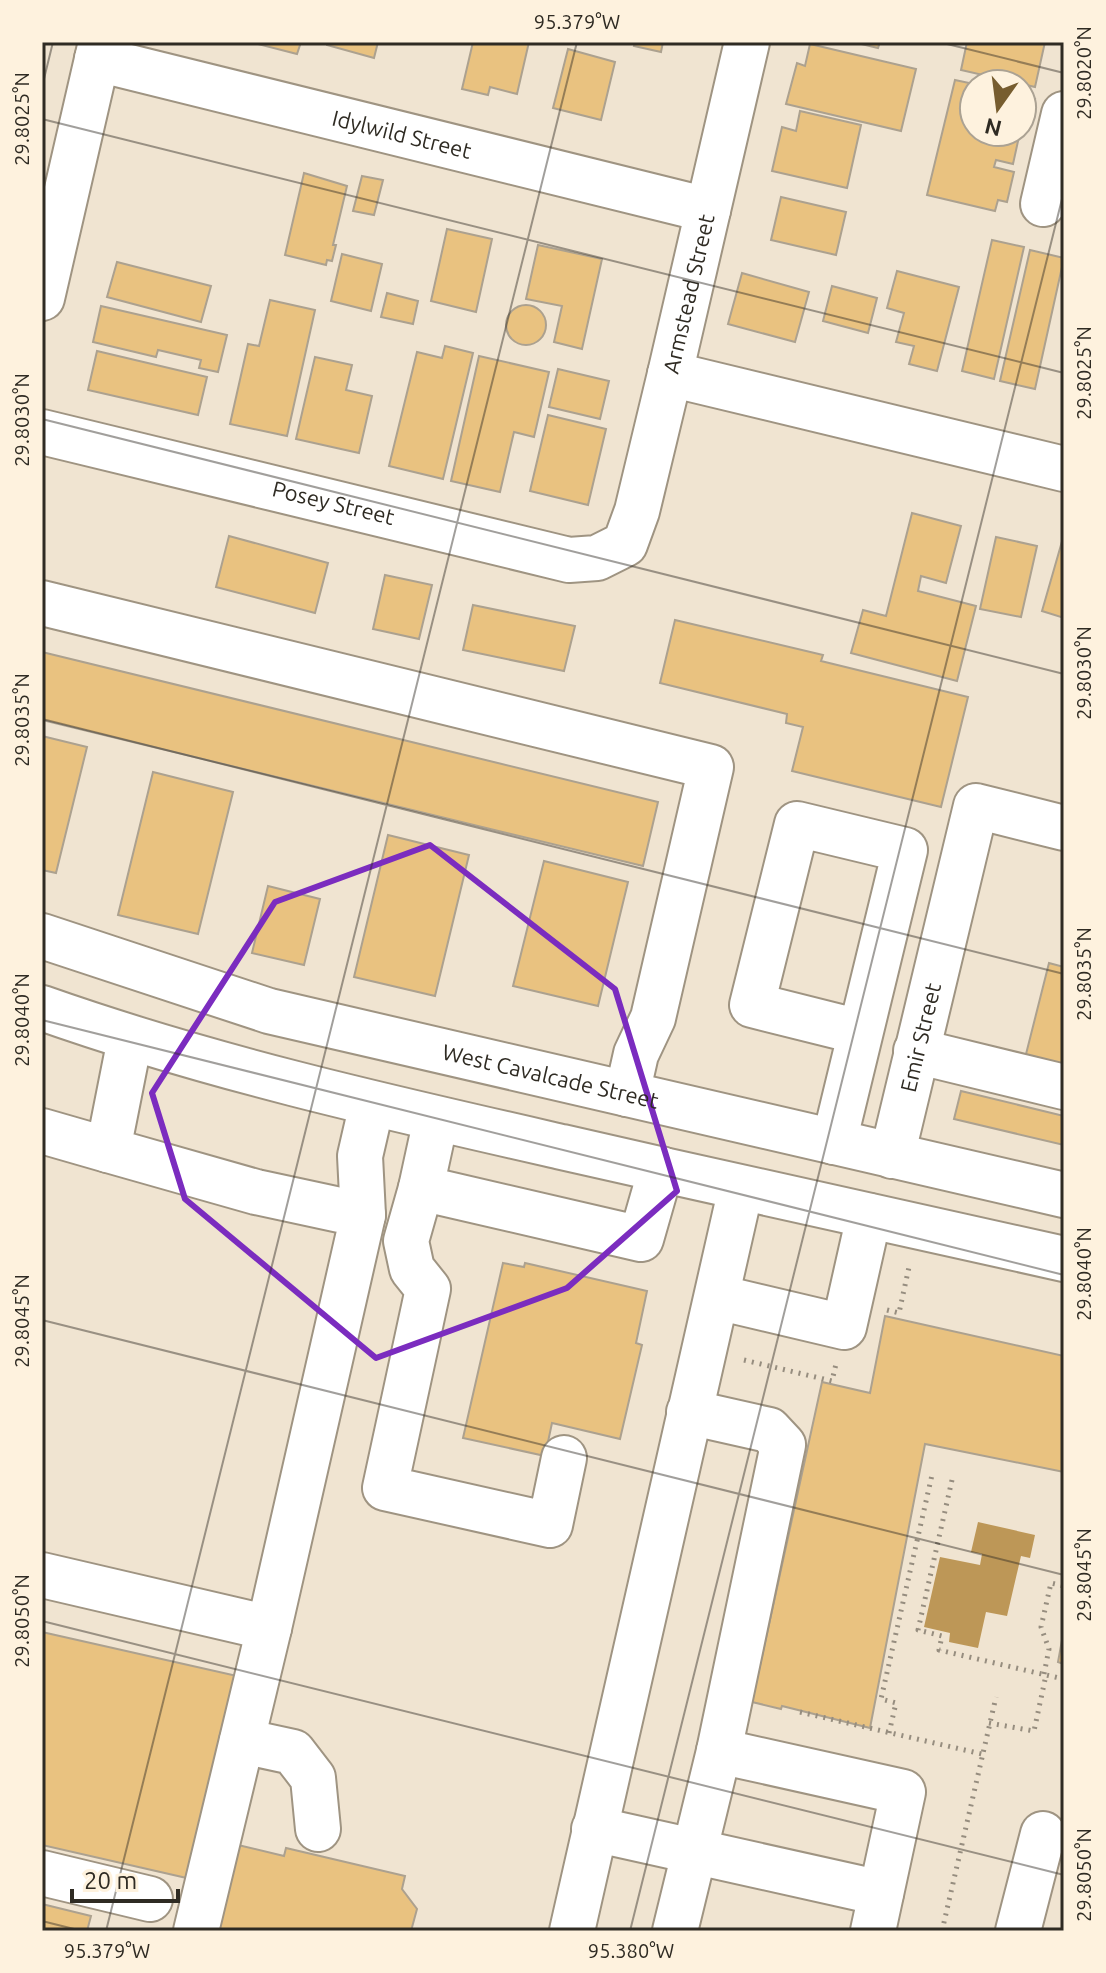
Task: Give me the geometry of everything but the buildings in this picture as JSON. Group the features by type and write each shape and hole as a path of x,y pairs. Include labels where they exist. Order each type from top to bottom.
{"main road":[{"name":"Armstead Street","path":"625,544 637,511 747,42"},
{"name":"Idylwild Street","path":"99,50 708,210"},
{"path":"42,298 99,50"},
{"path":"1043,204 1063,125"},
{"path":"670,374 1064,469"},
{"name":"Posey Street","path":"42,432 569,560 597,558 625,544"},
{"path":"42,603 711,767 653,1018 636,1054 627,1094"},
{"name":"Emir Street","path":"892,1156 976,806 1064,828"},
{"path":"834,1142 905,850 797,824 752,1005 860,1032"},
{"path":"891,907 947,920"},
{"name":"West Cavalcade Street","path":"42,936 269,1011 1064,1195"},
{"path":"42,1008 224,1067 372,1104 1064,1259"},
{"path":"108,1150 130,1039"},
{"path":"196,1931 363,1215 360,1156 387,1039"},
{"path":"916,1051 1064,1087"},
{"path":"436,1119 406,1241 412,1269 428,1289 385,1488 550,1525 564,1458"},
{"path":"42,1131 256,1192 363,1215"},
{"path":"421,1188 641,1239 663,1154 693,1148 855,1182 878,1169 892,1156"},
{"path":"717,1297 844,1327 869,1216 883,1197 911,1187 973,1197 1043,1214 1064,1215"},
{"path":"572,1931 741,1188"},
{"path":"675,1931 719,1751 783,1445 769,1430 689,1412"},
{"path":"42,1575 269,1628"},
{"path":"242,1741 293,1752 313,1778 318,1829"},
{"path":"594,1829 695,1851 877,1912 903,1792 719,1751"},
{"path":"1018,1931 1043,1834"},
{"path":"42,1873 150,1899"}],"path":[{"path":"889,1733 896,1703 881,1699 932,1475"},
{"path":"952,1480 918,1630 942,1636 939,1650 1064,1679"},
{"path":"989,1723 1034,1731 1049,1649 1041,1627 1051,1583 1064,1586"},
{"path":"942,1931 996,1697"},
{"path":"800,1712 982,1754"}],"highlighted area":[{"path":"430,845 615,989 677,1191 567,1288 376,1358 185,1199 152,1093 275,902"}],"shaded area":[{"path":"978,1522 1035,1535 1030,1558 1021,1556 1007,1616 986,1612 978,1648 949,1642 950,1633 924,1627 940,1557 980,1565 982,1554 971,1552"}]}
